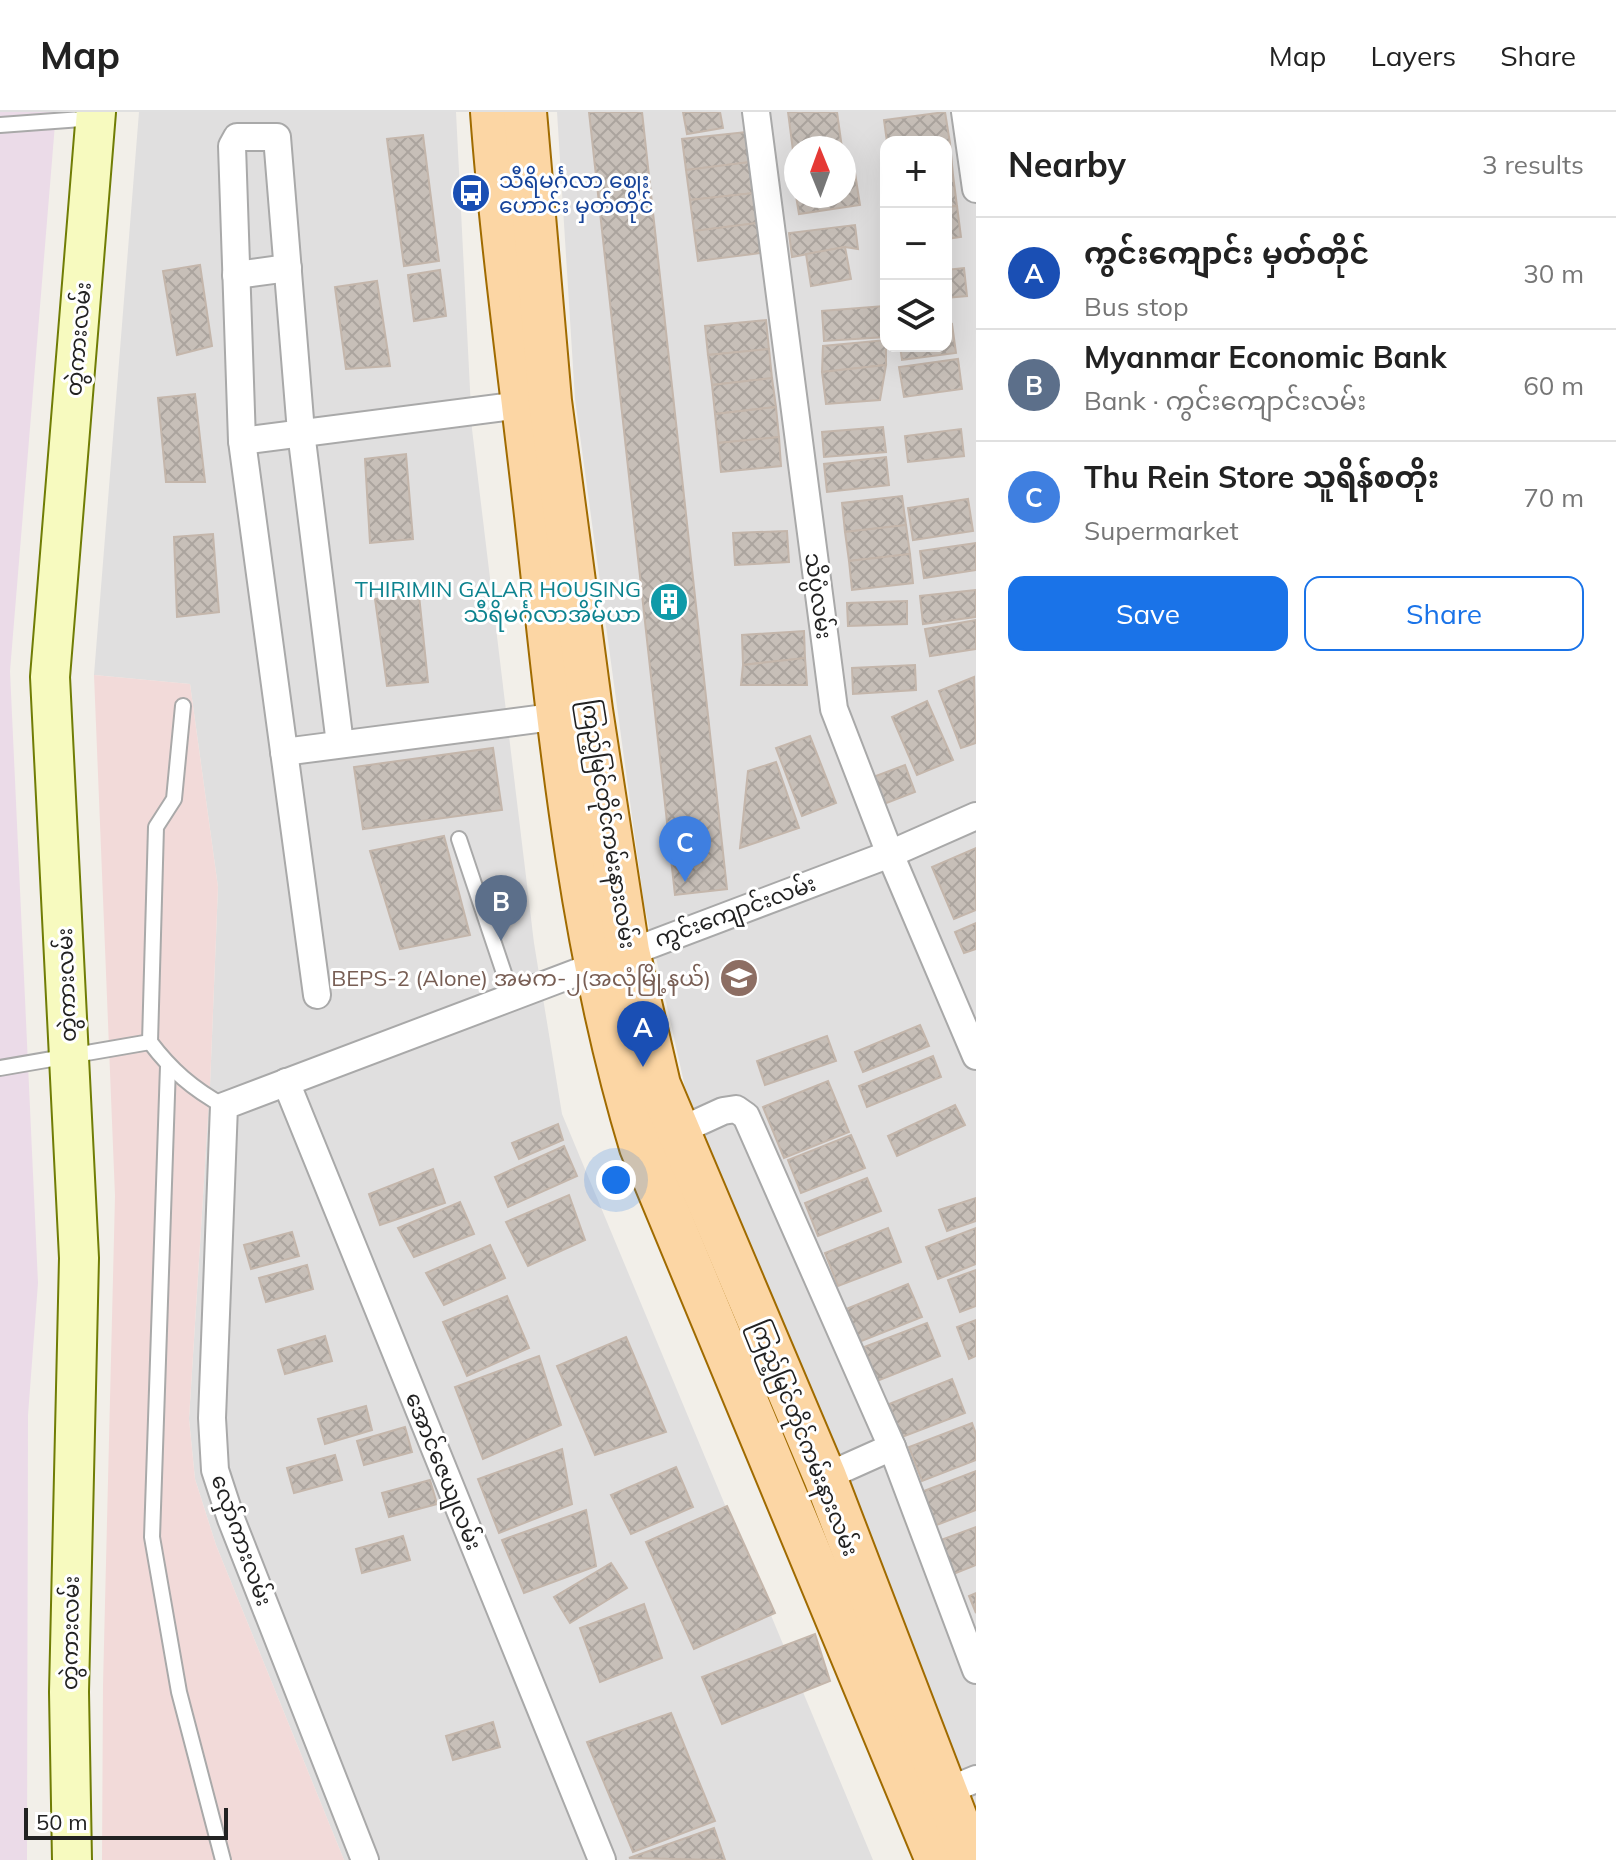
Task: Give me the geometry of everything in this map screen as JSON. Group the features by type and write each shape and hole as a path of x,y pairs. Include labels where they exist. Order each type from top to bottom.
{"main road":[{"name":"ကြည့်မြင်တိုင်ကမ်းနားလမ်း","path":"492,112 612,957 625,1096 641,1147 781,1430 946,1791 937,1860"},
{"name":"ကြည့်မြင်တိုင်ကမ်းနားလမ်း","path":"525,112 535,403"},
{"name":"တွဲကားလမ်း","path":"72,1860 69,1692 79,1258 50,677 96,115"},
{"name":"ကြည့်မြင်တိုင်ကမ်းနားလမ်း","path":"555,556 560,716 612,957 781,1430 825,1477 972,1860"}],"street":[{"name":"သိပ္ပံလမ်း","path":"756,112 834,709 890,854 976,1056"},
{"path":"965,112 976,189"},
{"path":"317,995 242,441 232,146 237,137 277,137 301,432 340,744"},
{"path":"236,275 288,268"},
{"path":"242,441 535,403"},
{"path":"284,752 560,716"},
{"name":"ကွင်းကျောင်းလမ်း","path":"224,1106 511,994 890,854 976,816"},
{"name":"အောင်ဇေယျလမ်း","path":"286,1082 602,1860"},
{"name":"လှော်ကားလမ်း","path":"224,1106 212,1418 215,1470 231,1519 365,1860"},
{"path":"677,1132 723,1111 736,1109 746,1116 892,1447 976,1670"},
{"path":"825,1477 892,1447"}],"lane":[{"path":"0,125 96,115"},
{"path":"183,706 174,799 156,827 150,1042 168,1066 194,1090 224,1106"},
{"path":"459,839 511,994"},
{"path":"0,1068 150,1042"},
{"path":"168,1066 152,1537 179,1692 223,1860"}],"shaded area":[{"path":"0,112 56,112 10,671 38,1283 28,1415 27,1860 0,1860"},
{"path":"139,112 456,112 472,429 534,943 562,1114 873,1860 344,1860 216,1545 195,1479 189,1419 210,1086 218,887 190,684 94,675"},
{"path":"557,112 976,112 976,1820 685,1087 644,904 575,399"},
{"path":"94,675 190,684 218,887 210,1086 189,1419 195,1479 216,1545 344,1860 102,1860 103,1685 115,1196"}],"building":[{"name":"THIRIMIN GALAR HOUSING သီရိမင်္ဂလာအိမ်ယာ","path":"589,112 642,112 727,889 675,895"},
{"path":"683,112 720,112 723,128 687,134"},
{"path":"788,112 837,112 840,136 791,136"},
{"path":"945,112 949,136 886,136 884,120"},
{"path":"746,132 750,162 686,170 682,139"},
{"path":"423,135 439,261 404,266 387,139"},
{"path":"750,162 754,193 690,200 686,170"},
{"path":"952,175 953,175 957,206 952,206"},
{"path":"856,179 860,205 856,206"},
{"path":"754,193 757,223 694,231 690,200"},
{"path":"952,206 957,206 961,237 952,238"},
{"path":"798,208 840,208 799,214"},
{"path":"757,223 761,253 698,261 694,231"},
{"path":"855,225 858,249 845,247 792,257 789,233"},
{"path":"845,247 851,279 811,286 806,254"},
{"path":"200,265 212,346 177,355 163,271"},
{"path":"964,268 967,296 952,297 952,269"},
{"path":"440,270 446,316 414,321 408,275"},
{"path":"377,281 390,366 346,369 335,287"},
{"path":"880,306 880,337 824,341 822,311"},
{"path":"766,320 769,349 708,355 705,326"},
{"path":"952,324 956,353 902,360 901,352 952,352"},
{"path":"880,341 880,352 886,352 886,365 822,372 823,346"},
{"path":"769,349 772,378 712,385 708,355"},
{"path":"958,359 962,389 904,397 899,367"},
{"path":"886,365 880,400 826,404 822,372"},
{"path":"772,378 776,407 715,414 712,385"},
{"path":"195,394 205,482 166,482 158,398"},
{"path":"776,407 779,437 718,443 715,414"},
{"path":"883,427 886,452 824,457 822,432"},
{"path":"961,429 964,456 908,462 905,436"},
{"path":"779,437 781,466 721,472 718,443"},
{"path":"406,454 413,539 370,543 365,459"},
{"path":"886,457 889,485 827,492 824,464"},
{"path":"902,496 906,525 845,532 842,503"},
{"path":"968,499 973,531 913,540 908,508"},
{"path":"906,525 910,554 849,561 845,532"},
{"path":"787,531 789,562 735,565 733,533"},
{"path":"213,534 219,612 177,617 174,537"},
{"path":"976,543 976,570 924,578 920,551"},
{"path":"910,554 913,583 852,590 849,561"},
{"path":"976,590 976,617 923,624 920,596"},
{"path":"419,595 428,682 387,686 375,599"},
{"path":"907,601 907,624 848,626 847,603"},
{"path":"976,620 976,649 930,656 925,629"},
{"path":"804,631 805,658 743,665 742,635"},
{"path":"805,658 807,685 741,685 743,665"},
{"path":"915,665 916,690 853,694 852,668"},
{"path":"974,677 976,743 961,748 939,691"},
{"path":"927,701 953,760 917,775 892,717"},
{"path":"810,736 836,803 802,816 776,748"},
{"path":"493,748 502,810 363,829 354,767"},
{"path":"776,762 799,828 740,848 748,771"},
{"path":"905,765 915,792 884,804 873,777"},
{"path":"444,836 470,935 400,949 370,851"},
{"path":"976,848 976,910 954,919 932,867"},
{"path":"976,923 976,949 964,953 955,932"},
{"path":"920,1025 929,1046 863,1072 855,1052"},
{"path":"827,1036 836,1061 765,1085 757,1061"},
{"path":"933,1056 941,1077 867,1107 859,1086"},
{"path":"828,1081 849,1132 784,1158 763,1107"},
{"path":"955,1105 965,1125 897,1156 888,1136"},
{"path":"558,1124 563,1140 519,1159 512,1143"},
{"path":"851,1135 865,1168 801,1193 788,1160"},
{"path":"564,1146 577,1176 508,1207 495,1177"},
{"path":"433,1169 445,1203 380,1225 369,1194"},
{"path":"867,1178 881,1211 818,1236 805,1203"},
{"path":"569,1195 585,1240 528,1266 506,1222"},
{"path":"976,1198 976,1221 947,1231 939,1210"},
{"path":"460,1202 474,1234 414,1257 398,1228"},
{"path":"888,1228 901,1262 838,1286 825,1253"},
{"path":"976,1228 976,1264 938,1279 926,1247"},
{"path":"292,1232 299,1256 251,1269 244,1245"},
{"path":"490,1245 505,1278 444,1305 426,1273"},
{"path":"307,1265 313,1289 266,1302 259,1278"},
{"path":"976,1270 976,1306 960,1312 948,1280"},
{"path":"908,1284 922,1317 859,1342 846,1309"},
{"path":"507,1296 529,1348 467,1376 443,1322"},
{"path":"976,1320 976,1356 969,1359 957,1327"},
{"path":"927,1323 940,1356 877,1381 864,1347"},
{"path":"325,1336 332,1361 285,1374 278,1350"},
{"path":"626,1337 666,1432 595,1455 557,1366"},
{"path":"539,1356 561,1425 483,1459 455,1387"},
{"path":"952,1379 965,1413 902,1437 889,1404"},
{"path":"366,1406 372,1430 325,1444 318,1419"},
{"path":"972,1423 976,1434 976,1460 922,1481 909,1447"},
{"path":"405,1427 412,1452 364,1465 357,1441"},
{"path":"562,1449 572,1504 499,1533 478,1479"},
{"path":"335,1455 342,1480 294,1493 287,1468"},
{"path":"676,1467 693,1507 631,1534 611,1495"},
{"path":"976,1471 976,1510 934,1526 921,1492"},
{"path":"430,1480 437,1504 389,1517 382,1493"},
{"path":"727,1506 775,1613 694,1649 646,1542"},
{"path":"586,1510 596,1566 524,1593 502,1540"},
{"path":"976,1527 976,1565 951,1575 938,1541"},
{"path":"403,1536 410,1560 362,1573 356,1549"},
{"path":"611,1563 627,1588 570,1623 554,1597"},
{"path":"976,1593 976,1613 969,1596"},
{"path":"644,1604 662,1658 600,1682 580,1628"},
{"path":"815,1634 830,1681 722,1724 702,1677"},
{"path":"671,1713 715,1821 633,1852 587,1742"},
{"path":"493,1722 500,1747 453,1760 446,1736"},
{"path":"714,1828 725,1860 629,1858"}],"place":[{"name":"သီရိမင်္ဂလာ ဈေး ဟောင်း မှတ်တိုင်","path":"471,193"},
{"name":"THIRIMIN GALAR HOUSING သီရိမင်္ဂလာအိမ်ယာ","path":"669,602"},
{"name":"Thu Rein Store သူရိန်စတိုး","path":"685,882"},
{"name":"Myanmar Economic Bank","path":"501,941"},
{"name":"BEPS-2 (Alone) အမက-၂(အလုံမြို့နယ်)","path":"739,978"},
{"name":"ကွင်းကျောင်း မှတ်တိုင်","path":"643,1067"}]}
